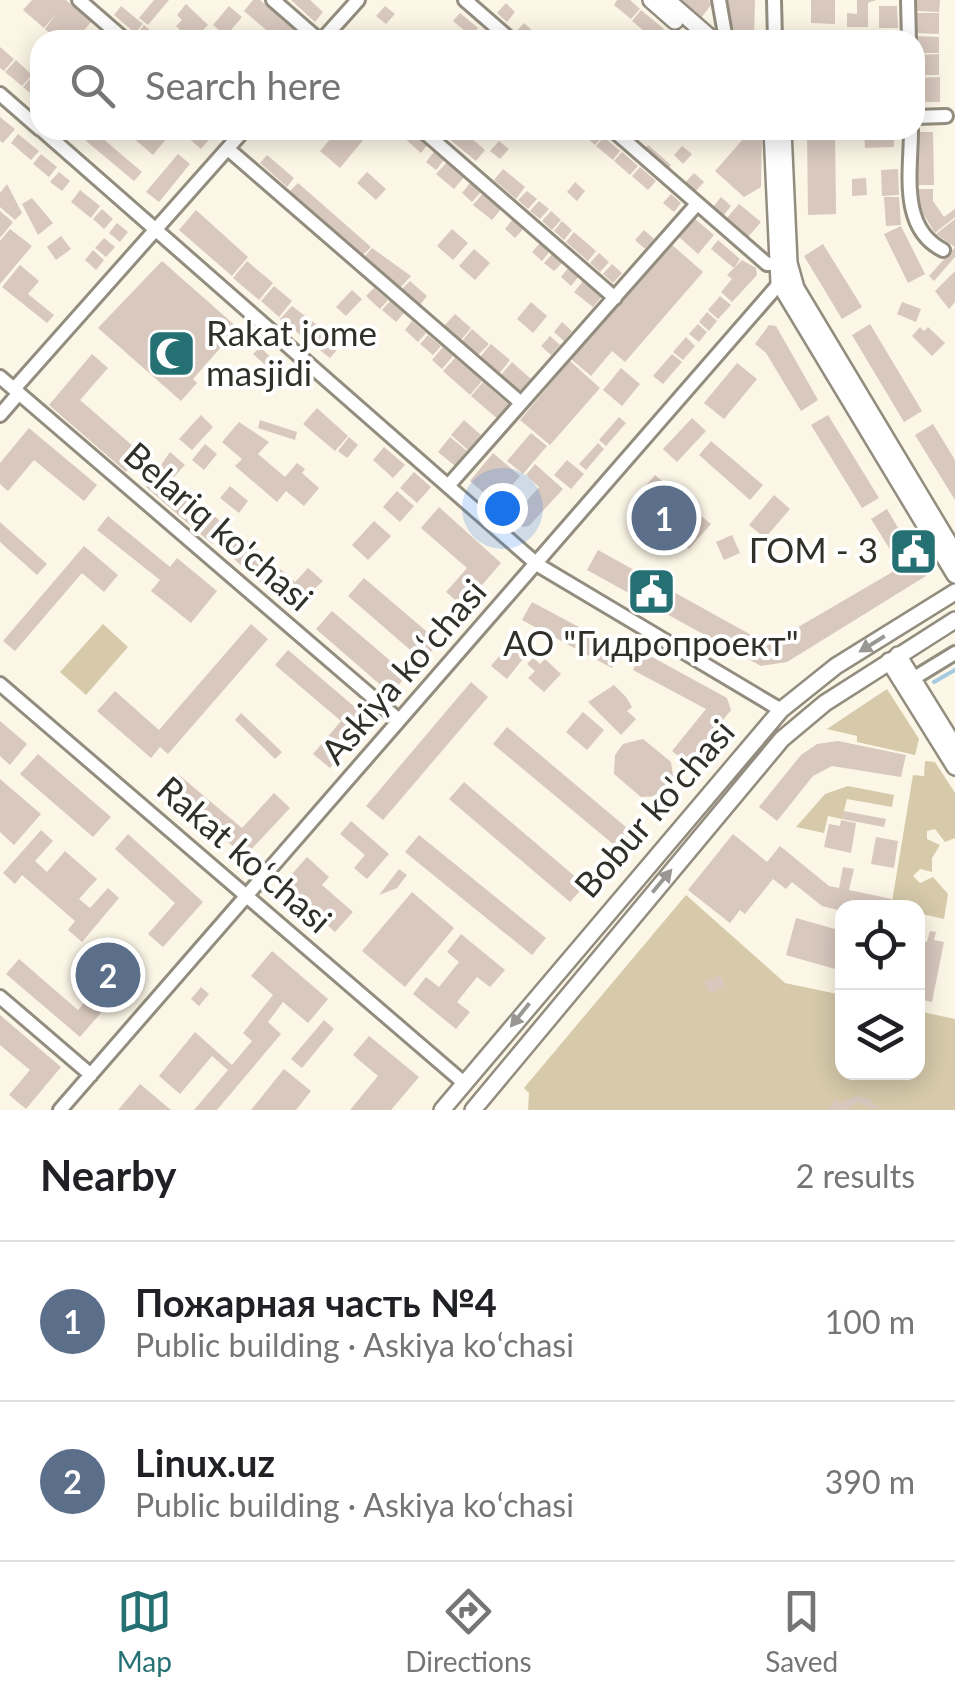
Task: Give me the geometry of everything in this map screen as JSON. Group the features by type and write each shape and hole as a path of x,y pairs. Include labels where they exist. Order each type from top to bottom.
{"main road":[{"path":"652,0 686,30"},
{"path":"667,0 702,30"},
{"path":"773,140 784,270 955,575"},
{"path":"784,140 784,270 955,553"},
{"name":"Bobur ko'chasi","path":"442,1110 694,807 780,710 836,666 955,592"},
{"name":"Bobur ko'chasi","path":"473,1110 791,730 955,620"},
{"path":"894,658 955,767"},
{"path":"908,682 955,746"},
{"path":"694,807 699,820 712,822"},
{"path":"582,940 596,944 600,956"}],"street":[{"path":"78,0 113,30"},
{"path":"273,0 309,30"},
{"path":"330,30 358,0"},
{"path":"465,0 499,30"},
{"path":"719,0 724,30"},
{"path":"774,0 775,30"},
{"path":"908,0 909,30"},
{"path":"0,94 30,120"},
{"path":"925,116 946,116"},
{"path":"54,140 538,566 780,710"},
{"path":"0,415 16,391 233,140"},
{"path":"433,140 615,298"},
{"path":"624,140 766,264 784,270"},
{"path":"911,140 911,210 921,231 943,250"},
{"path":"228,148 520,402"},
{"path":"448,486 698,204"},
{"name":"Askiya koʻchasi","path":"60,1110 398,720 538,566 784,270"},
{"name":"Belariq ko'chasi","path":"0,377 398,720"},
{"path":"908,682 955,653"},
{"name":"Rakat koʻchasi","path":"0,684 464,1083"},
{"path":"0,997 90,1075"}],"shaded area":[{"path":"103,624 128,647 86,695 60,672"},
{"path":"887,689 919,739 915,755 857,742 857,736 827,729"},
{"path":"925,761 935,762 955,793 955,838 945,842 935,829 927,831 927,839 940,845 932,858 932,872 920,869 913,876 920,883 933,877 948,894 944,919 925,915 925,900 892,900 913,775 924,776"},
{"path":"848,786 894,795 892,807 847,799 842,819 828,816 824,833 796,827 825,794"},
{"path":"686,895 785,983 835,994 835,1080 925,1080 925,1013 955,1019 955,1110 528,1110 529,1093 524,1088"}],"building":[{"path":"32,0 66,0 91,22 84,30 46,30 55,15 44,28 23,10"},
{"path":"154,0 169,0 148,25 139,18"},
{"path":"253,0 260,0 295,30 266,30 244,11"},
{"path":"291,0 310,0 323,12 315,22"},
{"path":"617,0 630,0 640,9 631,19 614,5"},
{"path":"682,0 709,0 711,5 701,18"},
{"path":"727,0 755,0 754,30 733,30"},
{"path":"811,0 835,0 835,24 811,23"},
{"path":"857,0 876,0 868,3 868,27 847,27 847,13 857,14"},
{"path":"915,0 940,0 939,12 915,11"},
{"path":"506,3 515,12 507,22 497,13"},
{"path":"186,4 208,25 203,30 180,30 176,26 182,20 177,15"},
{"path":"121,6 143,24 132,30 114,15"},
{"path":"229,6 242,17 231,30 219,30 213,25"},
{"path":"385,6 395,14 386,24 376,16"},
{"path":"879,6 897,6 898,28 879,28"},
{"path":"641,10 664,29 643,30 632,21"},
{"path":"460,13 478,28 464,30 453,21"},
{"path":"915,13 939,13 939,34 915,30"},
{"path":"925,36 939,37 939,53 925,53"},
{"path":"0,47 14,59 4,71 0,68"},
{"path":"939,54 939,75 925,75 925,55"},
{"path":"16,60 30,77 22,86 5,72"},
{"path":"940,77 940,102 925,102 925,78"},
{"path":"0,117 15,129 3,143 0,141"},
{"path":"925,132 933,132 934,185 916,185 916,140 925,140"},
{"path":"18,134 39,151 31,160 11,143"},
{"path":"105,140 142,172 134,181 86,141"},
{"path":"136,140 165,140 153,155"},
{"path":"191,140 209,140 201,149"},
{"path":"329,140 363,140 340,168 320,151"},
{"path":"406,140 421,140 427,145 421,153"},
{"path":"450,140 473,140 485,150 476,161"},
{"path":"607,140 620,151 613,160 596,146"},
{"path":"742,140 762,140 761,187 744,197 715,171"},
{"path":"807,140 835,140 836,214 808,215"},
{"path":"865,140 894,140 894,147 865,148"},
{"path":"499,141 509,149 500,159 490,151"},
{"path":"648,145 671,165 666,171 643,151"},
{"path":"682,146 692,154 683,164 674,155"},
{"path":"434,152 444,160 436,170 426,162"},
{"path":"622,152 638,166 630,175 614,161"},
{"path":"41,154 57,167 49,177 33,164"},
{"path":"178,154 190,164 159,202 146,192"},
{"path":"267,155 294,178 287,187 260,163"},
{"path":"447,162 464,177 454,189 436,174"},
{"path":"640,167 656,181 648,190 632,176"},
{"path":"503,169 525,187 516,199 494,180"},
{"path":"898,169 899,195 882,196 881,170"},
{"path":"59,172 70,181 62,191 50,182"},
{"path":"367,172 386,189 376,200 357,183"},
{"path":"694,173 704,182 695,192 685,183"},
{"path":"866,178 867,195 852,196 852,179"},
{"path":"575,182 585,191 577,201 567,192"},
{"path":"298,183 371,247 363,255 290,191"},
{"path":"470,183 481,192 472,202 462,193"},
{"path":"7,184 22,213 15,220 0,207 0,193"},
{"path":"917,189 933,189 933,201 944,217 955,209 955,217 935,233 916,202"},
{"path":"80,190 100,206 91,218 71,202"},
{"path":"527,191 537,199 528,209 518,200"},
{"path":"483,193 501,209 492,220 473,205"},
{"path":"671,194 681,203 674,212 663,203"},
{"path":"721,197 731,206 723,216 713,207"},
{"path":"884,197 899,197 901,225 886,226"},
{"path":"32,198 53,223 38,235 22,204"},
{"path":"539,201 549,209 540,219 530,211"},
{"path":"739,204 761,222 748,237 726,219"},
{"path":"102,209 113,219 104,229 93,219"},
{"path":"196,210 248,257 232,276 179,230"},
{"path":"0,211 13,222 0,238"},
{"path":"551,211 561,220 552,230 542,221"},
{"path":"694,218 714,235 698,254 678,236"},
{"path":"513,219 524,228 515,238 505,229"},
{"path":"955,219 955,247 936,234"},
{"path":"562,221 572,230 564,240 554,231"},
{"path":"117,223 128,232 120,242 109,233"},
{"path":"901,226 925,274 908,283 884,234"},
{"path":"10,229 32,246 0,284 0,241"},
{"path":"452,229 468,243 453,260 437,246"},
{"path":"644,230 654,239 645,249 635,240"},
{"path":"574,232 596,251 588,261 566,242"},
{"path":"61,236 71,249 56,260 47,247"},
{"path":"104,238 115,247 106,257 95,248"},
{"path":"718,240 740,259 734,268 711,249"},
{"path":"541,242 550,251 542,261 532,252"},
{"path":"671,244 703,272 625,362 612,351 591,376 571,359"},
{"path":"823,244 862,307 842,319 804,256"},
{"path":"955,247 955,257 934,281 929,276"},
{"path":"372,248 411,276 400,288 365,256"},
{"path":"474,249 490,263 475,280 459,266"},
{"path":"93,250 104,260 96,270 85,260"},
{"path":"553,253 563,262 554,271 544,263"},
{"path":"599,253 609,262 600,272 590,263"},
{"path":"742,260 756,268 757,275 732,302 721,292 732,279 727,275"},
{"name":"Rakat jome masjidi","path":"162,261 238,328 193,379 197,383 181,401 98,328"},
{"path":"247,261 273,283 259,300 233,278"},
{"path":"612,264 622,273 613,283 603,274"},
{"path":"20,265 39,281 28,294 54,315 47,323 2,287"},
{"path":"569,267 579,276 571,286 561,277"},
{"path":"955,271 955,302 949,309 935,291"},
{"path":"584,280 602,296 593,307 574,292"},
{"path":"410,281 427,296 420,305 402,289"},
{"path":"274,286 292,301 279,317 261,301"},
{"path":"374,288 388,300 380,309 366,296"},
{"path":"352,290 362,299 346,316 336,307"},
{"path":"720,296 731,305 718,319 708,310"},
{"path":"390,301 404,313 396,322 382,310"},
{"path":"531,302 547,316 533,333 517,319"},
{"path":"902,302 921,309 916,322 897,314"},
{"path":"292,306 325,331 318,342 326,332 341,345 330,358 280,319"},
{"path":"707,312 717,321 709,331 699,322"},
{"path":"455,314 471,328 461,340 444,326"},
{"path":"412,321 426,333 418,342 405,330"},
{"path":"562,322 572,331 564,341 554,332"},
{"path":"698,324 707,332 699,342 689,334"},
{"path":"870,324 922,411 904,422 852,335"},
{"path":"769,325 776,326 818,400 801,411 766,353 755,344"},
{"path":"920,327 924,331 928,327 945,343 932,356 912,336"},
{"path":"472,329 489,344 478,355 462,341"},
{"path":"428,335 441,346 433,355 420,344"},
{"path":"550,336 560,345 551,355 541,346"},
{"path":"686,337 695,346 683,360 673,352"},
{"path":"491,344 510,360 499,374 480,357"},
{"path":"260,347 277,363 271,370 253,354"},
{"path":"443,347 453,356 442,369 432,360"},
{"path":"92,354 108,368 80,400 141,453 126,472 49,405"},
{"path":"672,354 682,362 663,384 653,376"},
{"path":"455,358 482,381 470,395 443,371"},
{"path":"570,361 600,388 550,445 520,420"},
{"path":"512,362 531,379 520,392 501,375"},
{"path":"737,363 757,379 724,419 704,403"},
{"path":"621,368 640,384 622,406 603,390"},
{"path":"483,382 510,406 499,420 471,396"},
{"path":"317,408 348,436 335,451 303,424"},
{"path":"201,415 213,427 192,450 179,439"},
{"path":"828,415 879,498 862,508 811,425"},
{"path":"619,417 626,423 606,446 599,440"},
{"path":"692,418 706,431 677,462 663,449"},
{"path":"260,420 297,432 295,440 258,428"},
{"path":"464,420 481,435 468,450 451,435"},
{"path":"239,422 269,442 258,454 285,477 297,463 305,469 302,473 319,488 304,506 286,491 277,502 235,466 242,459 222,442"},
{"path":"933,424 955,460 955,500 915,435"},
{"path":"29,428 97,485 84,501 34,460 8,491 0,484 0,463"},
{"path":"531,433 547,446 523,474 507,461"},
{"path":"349,437 358,445 347,458 338,451"},
{"path":"450,437 467,451 455,466 438,452"},
{"path":"711,441 763,485 750,500 699,455"},
{"path":"598,443 604,449 586,470 579,464"},
{"path":"205,444 217,454 204,470 192,460"},
{"path":"384,447 405,465 393,478 373,460"},
{"path":"170,452 185,465 172,479 227,527 212,544 146,487"},
{"path":"493,453 520,476 512,485 521,492 516,498 524,504 539,487 526,475 535,464 563,489 529,526 523,527 470,481"},
{"path":"567,460 584,474 571,489 554,475"},
{"path":"414,472 431,487 417,503 400,488"},
{"path":"655,475 667,485 662,491 694,520 699,514 711,524 689,549 633,500"},
{"path":"230,486 248,501 239,513 220,498"},
{"path":"397,491 414,506 400,522 383,507"},
{"path":"774,495 790,509 765,538 749,525"},
{"path":"439,507 501,563 463,607 446,592 467,568 421,528"},
{"name":"АО \"Гидропроект\"","path":"887,509 926,576 787,662 761,666 587,570 598,550 762,641 776,640 901,567 871,519"},
{"path":"108,516 170,567 177,558 217,591 191,623 151,591 160,580 97,530"},
{"path":"374,521 391,536 368,560 352,545"},
{"path":"0,522 47,564 37,575 0,542"},
{"path":"241,535 295,582 308,568 323,581 291,610 226,552"},
{"path":"732,535 740,553 724,560 716,542"},
{"path":"84,546 118,575 104,592 82,573 15,651 3,641"},
{"path":"364,578 439,642 423,661 348,596"},
{"path":"532,602 622,650 612,668 522,620"},
{"path":"332,611 407,675 391,694 316,629"},
{"path":"251,624 268,639 168,754 160,747 151,758 97,711 115,691 159,730"},
{"path":"517,634 533,646 507,679 491,666"},
{"path":"288,650 370,720 330,768 313,754 341,721 275,665"},
{"path":"643,652 727,698 731,710 688,764 672,751 706,709 633,670"},
{"path":"533,658 540,664 545,659 561,674 544,692 528,678 535,671 527,664"},
{"path":"471,682 488,697 383,820 366,806"},
{"path":"614,685 626,697 632,707 627,711 636,719 621,735 588,702"},
{"path":"583,712 604,730 587,750 566,732"},
{"path":"241,713 282,752 275,759 235,720"},
{"path":"0,721 27,744 10,765 0,756"},
{"path":"507,727 633,833 619,849 493,744"},
{"path":"643,739 671,762 674,783 663,796 641,797 614,774 615,755 623,744"},
{"path":"838,741 906,755 901,777 832,766 813,776 777,821 759,807 801,755 817,744"},
{"path":"38,754 111,817 93,837 20,774"},
{"path":"179,775 242,828 274,793 290,808 245,856 165,790"},
{"path":"0,779 41,814 14,845 0,832"},
{"path":"464,782 585,885 570,902 449,799"},
{"path":"844,811 886,819 884,827 842,819"},
{"path":"841,820 856,823 851,853 824,847 829,824 840,826"},
{"path":"351,821 389,854 367,879 354,868 365,855 340,834"},
{"path":"41,830 53,841 35,861 47,872 65,851 97,879 79,899 90,908 108,888 119,898 82,942 68,930 75,921 22,875 15,884 3,873"},
{"path":"128,834 203,902 163,947 148,934 175,903 115,849"},
{"path":"733,834 767,862 780,846 829,886 839,888 843,867 854,869 849,890 892,899 835,900 835,909 822,906 792,882 786,889 773,879 745,914 740,910 730,923 688,890"},
{"path":"419,835 546,938 532,955 405,852"},
{"path":"876,837 898,841 894,868 871,864"},
{"path":"307,857 329,877 322,885 353,912 335,932 282,885"},
{"path":"399,869 407,875 397,888 379,895"},
{"path":"412,892 454,928 405,987 362,951"},
{"path":"796,918 835,929 835,969 786,955"},
{"path":"930,931 936,932 934,940 944,942 932,1002 925,1000"},
{"path":"461,934 505,970 490,987 477,977 457,1002 470,1012 456,1029 413,994 426,977 439,987 459,962 447,952"},
{"path":"272,951 328,999 308,1023 283,1002 268,1022 281,1034 217,1110 194,1110 228,1070 212,1056 180,1094 159,1076 195,1032 232,1065 252,1041 243,1033 273,995 251,976"},
{"path":"19,959 78,1010 108,975 123,987 80,1037 6,974"},
{"path":"720,975 725,987 710,994 704,982"},
{"path":"201,987 209,994 199,1006 191,999"},
{"path":"0,1015 61,1067 26,1109 9,1095 30,1070 0,1045"},
{"path":"324,1020 334,1029 302,1068 291,1059"},
{"path":"369,1036 419,1077 391,1110 350,1110 378,1076 353,1055"},
{"path":"284,1069 311,1091 296,1110 251,1110"},
{"path":"140,1084 171,1110 118,1110"},
{"path":"857,1096 870,1099 879,1110 857,1103 848,1110 828,1110 835,1099 841,1102"}],"waterway":[{"path":"934,682 955,670"}],"place":[{"name":"Rakat jome masjidi","path":"171,354"},
{"name":"Пожарная часть №4","path":"664,518"},
{"name":"ГОМ - 3","path":"913,551"},
{"name":"АО \"Гидропроект\"","path":"651,592"},
{"name":"Linux.uz","path":"108,975"}]}
